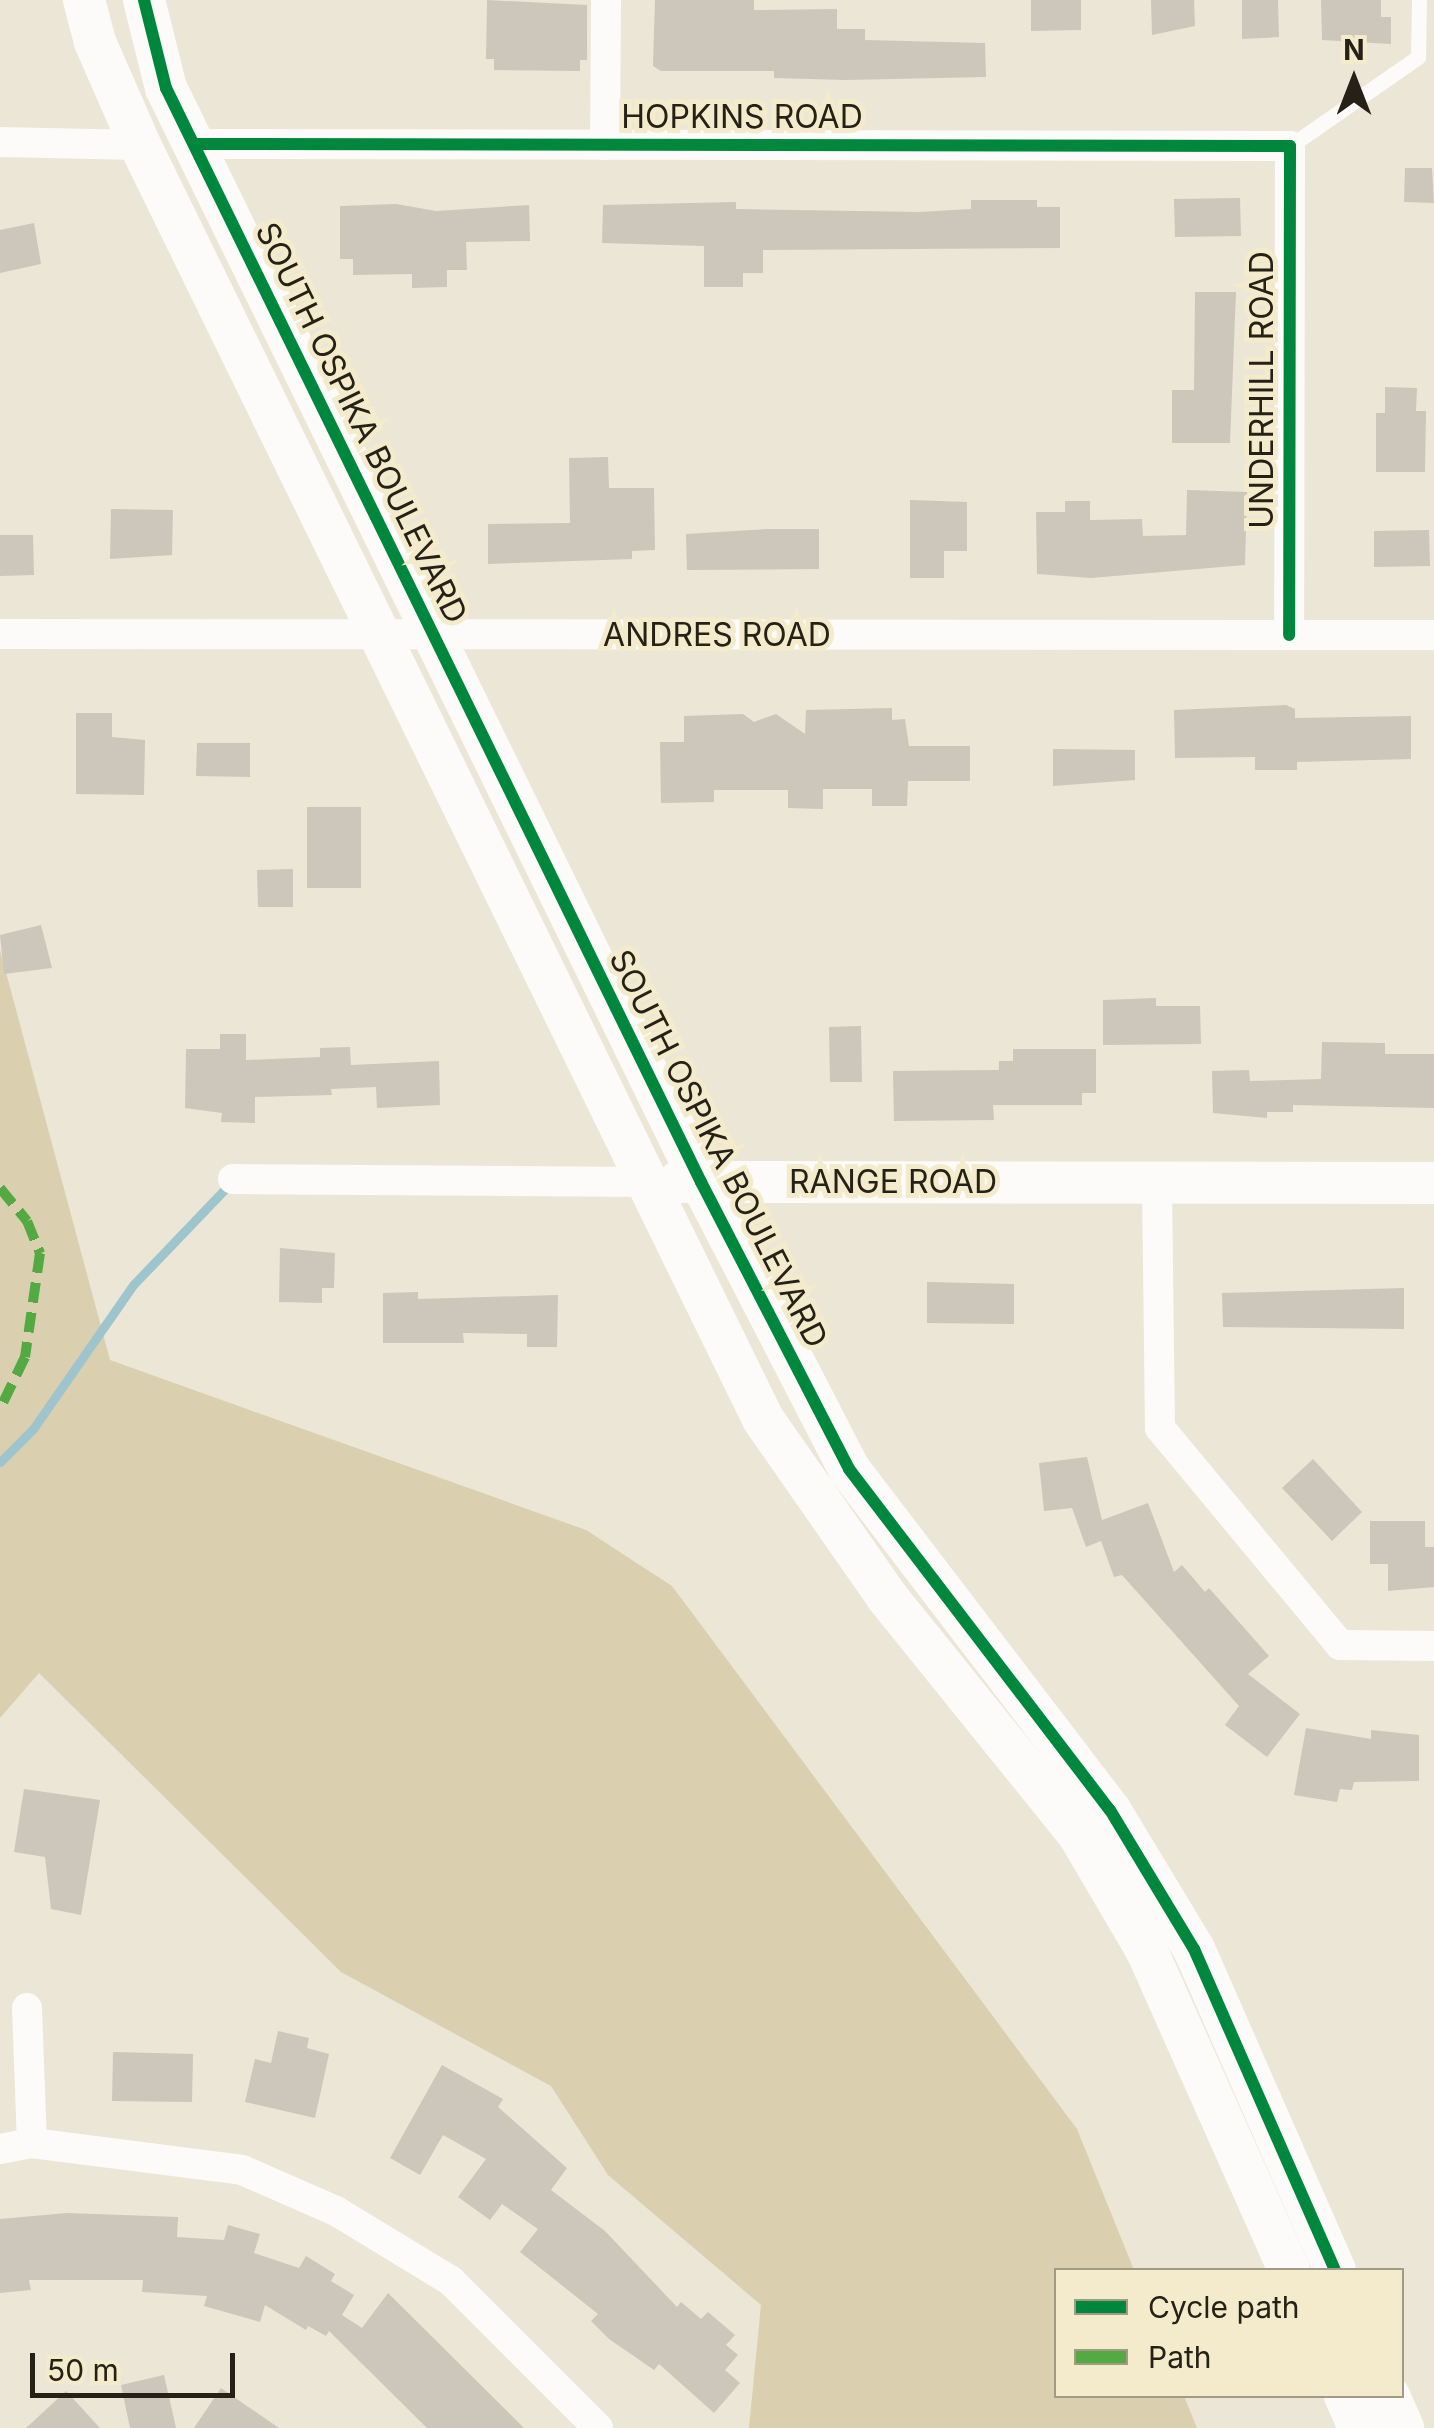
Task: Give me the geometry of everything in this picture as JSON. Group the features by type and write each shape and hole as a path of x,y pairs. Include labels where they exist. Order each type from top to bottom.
{"main road":[{"path":"84,0 95,42 140,145 763,1419 887,1596 1079,1835 1147,1950 1289,2268"},
{"name":"SOUTH OSPIKA BOULEVARD","path":"144,0 166,88 701,1182 849,1469 1110,1810 1194,1949 1333,2268"},
{"name":"RANGE ROAD","path":"647,1182 1434,1183"},
{"path":"1346,2398 1360,2428"},
{"path":"1390,2398 1403,2428"}],"street":[{"name":"HOPKINS ROAD","path":"605,144 606,0"},
{"path":"0,142 140,145"},
{"name":"HOPKINS ROAD","path":"194,144 1290,146"},
{"name":"UNDERHILL ROAD","path":"1290,146 1290,635"},
{"name":"ANDRES ROAD","path":"0,634 1434,635"},
{"name":"RANGE ROAD","path":"232,1179 647,1182"},
{"path":"1156,1182 1160,1428 1340,1644 1434,1646"},
{"path":"27,2008 32,2143"},
{"path":"0,2148 32,2143 242,2170 336,2211 451,2281 595,2427"}],"lane":[{"path":"1290,146 1418,57 1419,0"}],"shaded area":[{"path":"0,950 110,1360 586,1530 672,1586 1077,2129 1133,2268 1054,2268 1054,2398 1185,2398 1197,2428 749,2428 761,2305 608,2175 551,2086 341,1972 39,1673 0,1718"}],"building":[{"path":"487,0 587,5 587,60 580,60 580,71 494,70 494,59 486,59"},
{"path":"655,0 754,0 754,10 837,9 837,29 865,29 865,40 985,43 986,77 846,80 774,78 774,71 661,71 653,66"},
{"path":"1031,0 1081,0 1081,30 1031,31"},
{"path":"1151,0 1194,0 1195,26 1152,35"},
{"path":"1242,0 1278,0 1279,37 1242,39"},
{"path":"1321,0 1381,0 1381,17 1391,17 1391,44 1322,40"},
{"path":"1405,168 1432,168 1434,203 1404,202"},
{"path":"1240,198 1241,236 1175,237 1174,199"},
{"path":"971,200 1037,200 1037,207 1060,207 1060,248 763,250 763,273 743,273 743,287 704,287 704,246 602,243 603,205 736,202 736,209 919,212 971,209"},
{"path":"396,204 436,211 529,205 530,241 466,242 467,270 447,270 447,287 412,288 412,274 353,275 353,259 340,259 340,206"},
{"path":"34,223 41,264 0,273 0,230"},
{"path":"1195,292 1236,292 1230,443 1172,443 1172,390 1194,390"},
{"path":"1385,387 1417,388 1416,411 1426,411 1425,472 1376,472 1376,413 1385,413"},
{"path":"608,457 609,488 654,488 655,550 632,551 632,559 488,564 488,524 570,523 569,458"},
{"path":"1187,490 1247,492 1245,565 1091,578 1037,574 1036,512 1065,512 1065,501 1090,501 1090,520 1142,519 1143,536 1186,535"},
{"path":"910,500 967,502 967,551 944,551 944,578 910,578"},
{"path":"111,509 173,510 172,555 110,559"},
{"path":"819,529 819,569 687,570 686,534"},
{"path":"1429,530 1430,566 1374,567 1374,531"},
{"path":"0,535 33,535 34,575 0,576"},
{"path":"1286,705 1295,709 1295,718 1411,716 1411,759 1297,762 1297,770 1255,770 1255,757 1175,758 1174,710"},
{"path":"892,708 892,720 905,719 909,746 970,746 970,781 908,781 907,806 872,806 872,789 823,789 823,809 788,808 788,790 714,790 714,802 661,803 660,742 684,742 684,716 743,714 754,722 776,714 805,734 806,710"},
{"path":"76,713 112,713 112,737 145,740 144,795 76,794"},
{"path":"197,743 250,743 250,777 196,776"},
{"path":"1053,749 1135,750 1135,780 1053,786"},
{"path":"307,807 361,807 361,888 307,888"},
{"path":"293,869 293,907 258,907 257,870"},
{"path":"41,925 52,968 4,974 0,935"},
{"path":"1156,998 1156,1006 1200,1006 1201,1044 1103,1045 1103,1000"},
{"path":"861,1026 862,1082 830,1082 829,1027"},
{"path":"220,1034 246,1034 246,1060 320,1057 320,1048 350,1047 351,1065 439,1061 440,1105 377,1108 376,1087 331,1089 332,1095 255,1097 255,1123 221,1122 222,1113 185,1108 186,1049 220,1049"},
{"path":"1322,1042 1385,1043 1385,1054 1434,1054 1434,1108 1293,1105 1293,1112 1267,1112 1267,1118 1213,1113 1212,1071 1249,1070 1250,1081 1321,1079"},
{"path":"1013,1049 1096,1049 1096,1093 1082,1093 1082,1105 993,1105 994,1120 894,1121 893,1071 999,1070 999,1061 1013,1061"},
{"path":"280,1248 335,1253 334,1288 322,1288 322,1303 279,1302"},
{"path":"927,1282 1014,1284 1014,1324 927,1323"},
{"path":"1404,1288 1404,1329 1223,1327 1222,1293"},
{"path":"418,1292 418,1299 558,1295 557,1347 527,1347 527,1334 463,1333 464,1343 383,1343 383,1293"},
{"path":"1087,1457 1102,1520 1148,1503 1174,1572 1182,1565 1205,1592 1209,1588 1269,1656 1248,1674 1300,1714 1267,1757 1225,1725 1239,1706 1122,1575 1114,1577 1101,1541 1086,1547 1072,1508 1044,1511 1039,1463"},
{"path":"1313,1459 1362,1512 1332,1541 1282,1488"},
{"path":"1370,1521 1425,1521 1425,1547 1434,1547 1434,1587 1388,1591 1388,1564 1370,1564"},
{"path":"1306,1728 1371,1739 1371,1730 1419,1735 1419,1781 1354,1782 1352,1790 1340,1789 1337,1802 1294,1795"},
{"path":"24,1789 100,1800 81,1915 51,1909 45,1857 14,1852"},
{"path":"278,2031 309,2038 307,2048 329,2054 315,2118 245,2102 255,2059 271,2063"},
{"path":"113,2052 193,2054 192,2102 112,2101"},
{"path":"442,2065 503,2099 498,2107 567,2168 551,2190 605,2231 677,2307 681,2302 701,2319 708,2312 735,2335 726,2345 738,2355 725,2370 740,2383 714,2413 659,2364 654,2370 609,2339 591,2321 598,2314 520,2252 538,2229 502,2204 490,2220 458,2197 486,2159 443,2135 420,2175 390,2158"},
{"path":"67,2213 178,2217 177,2237 224,2240 228,2225 260,2234 254,2253 299,2268 306,2256 335,2274 331,2281 354,2295 342,2315 362,2328 388,2293 524,2428 427,2428 329,2331 326,2336 308,2326 306,2330 265,2305 260,2322 204,2306 207,2296 142,2292 143,2280 29,2280 31,2290 0,2293 0,2219"},
{"path":"164,2375 176,2428 130,2428 121,2385"},
{"path":"221,2388 279,2428 194,2428"},
{"path":"66,2391 100,2428 26,2428"}],"waterway":[{"path":"0,1462 33,1429 133,1285 230,1184"}],"marked path":[{"path":"0,1188 27,1221 40,1253 25,1357 0,1409"}],"cycle path":[{"path":"144,0 166,88 701,1182 849,1469 1110,1810 1194,1949 1334,2268"},
{"path":"194,144 1290,146 1289,635"}]}
